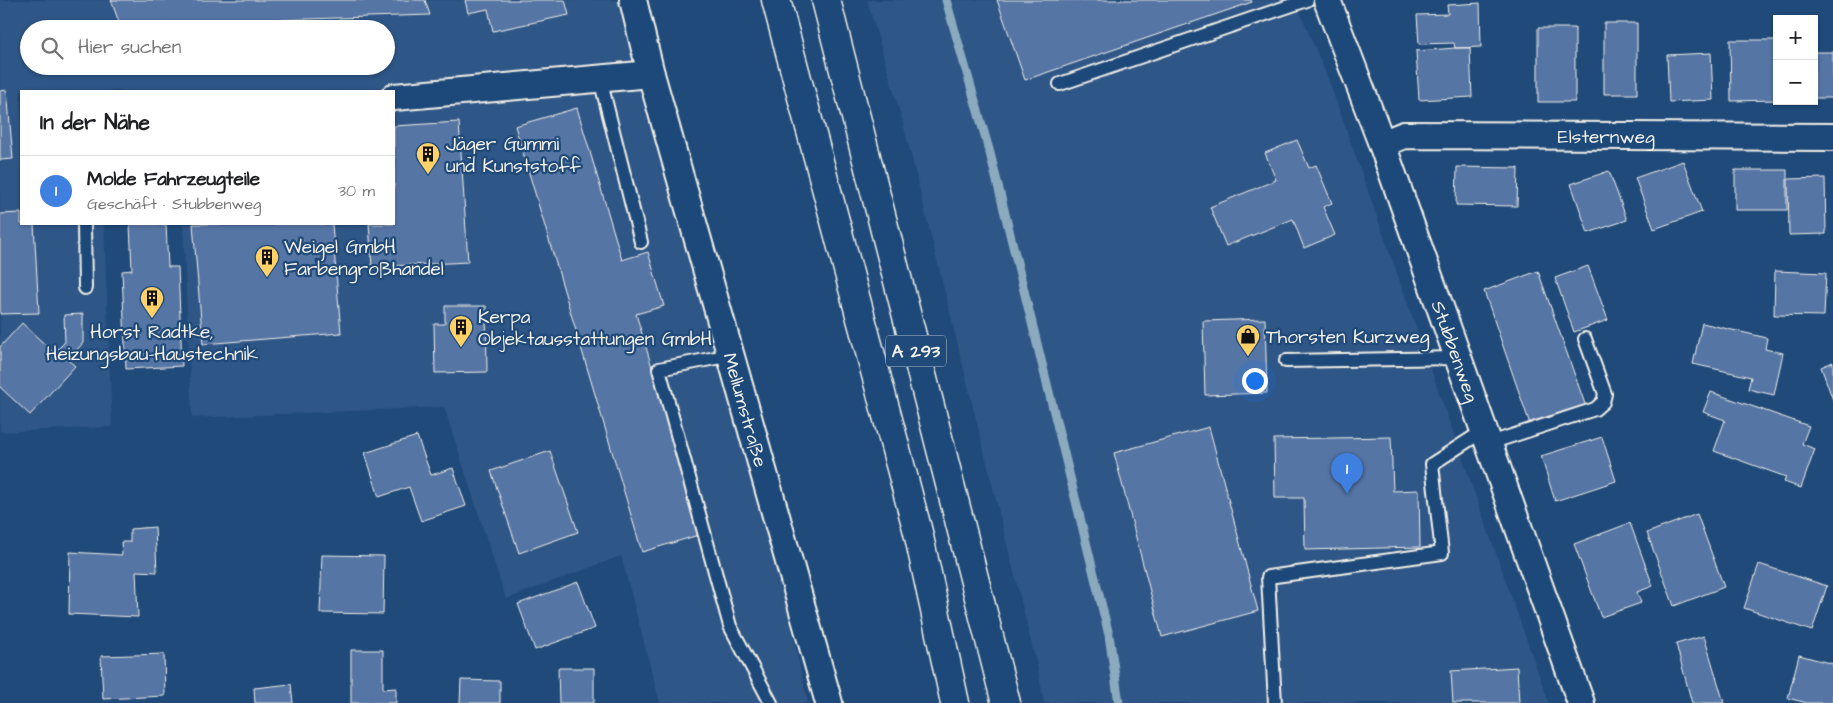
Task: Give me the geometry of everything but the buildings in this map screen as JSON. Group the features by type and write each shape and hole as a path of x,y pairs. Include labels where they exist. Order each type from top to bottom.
{"highway":[{"name":"A 293","path":"776,0 918,532 955,703"},
{"name":"A 293","path":"826,0 1006,703"}],"street":[{"name":"Mellumstraße","path":"632,0 651,74 829,703"},
{"name":"Stubbenweg","path":"1327,0 1382,144 1581,703"},
{"path":"395,97 651,74"},
{"name":"Elsternweg","path":"1382,144 1404,135 1833,138"}],"lane":[{"path":"1060,84 1307,0"},
{"path":"600,79 641,242"},
{"path":"84,225 85,288"},
{"path":"1275,703 1268,577 1442,553 1432,464 1485,437 1595,409 1603,402 1605,394 1585,339"},
{"path":"731,355 659,369 730,626 770,703"},
{"path":"1286,360 1457,358"}],"shaded area":[{"path":"0,0 633,0 731,355 808,703 660,703 621,556 506,599 444,407 192,418 183,225 395,225 395,90 20,90 20,225 104,225 112,427 0,432"},
{"path":"867,0 1295,0 1329,81 1549,703 1044,703 1038,670 903,123"}],"waterway":[{"path":"946,0 990,153 1109,635 1119,703"}],"place":[{"name":"Jäger Gummi und Kunststoff","path":"428,175"},
{"name":"Weigel GmbH Farbengroßhandel","path":"267,278"},
{"name":"Horst Radtke, Heizungsbau-Haustechnik","path":"152,319"},
{"name":"Kerpa Objektausstattungen GmbH","path":"461,348"},
{"name":"Thorsten Kurzweg","path":"1248,357"},
{"name":"Molde Fahrzeugteile","path":"1347,494"}]}
